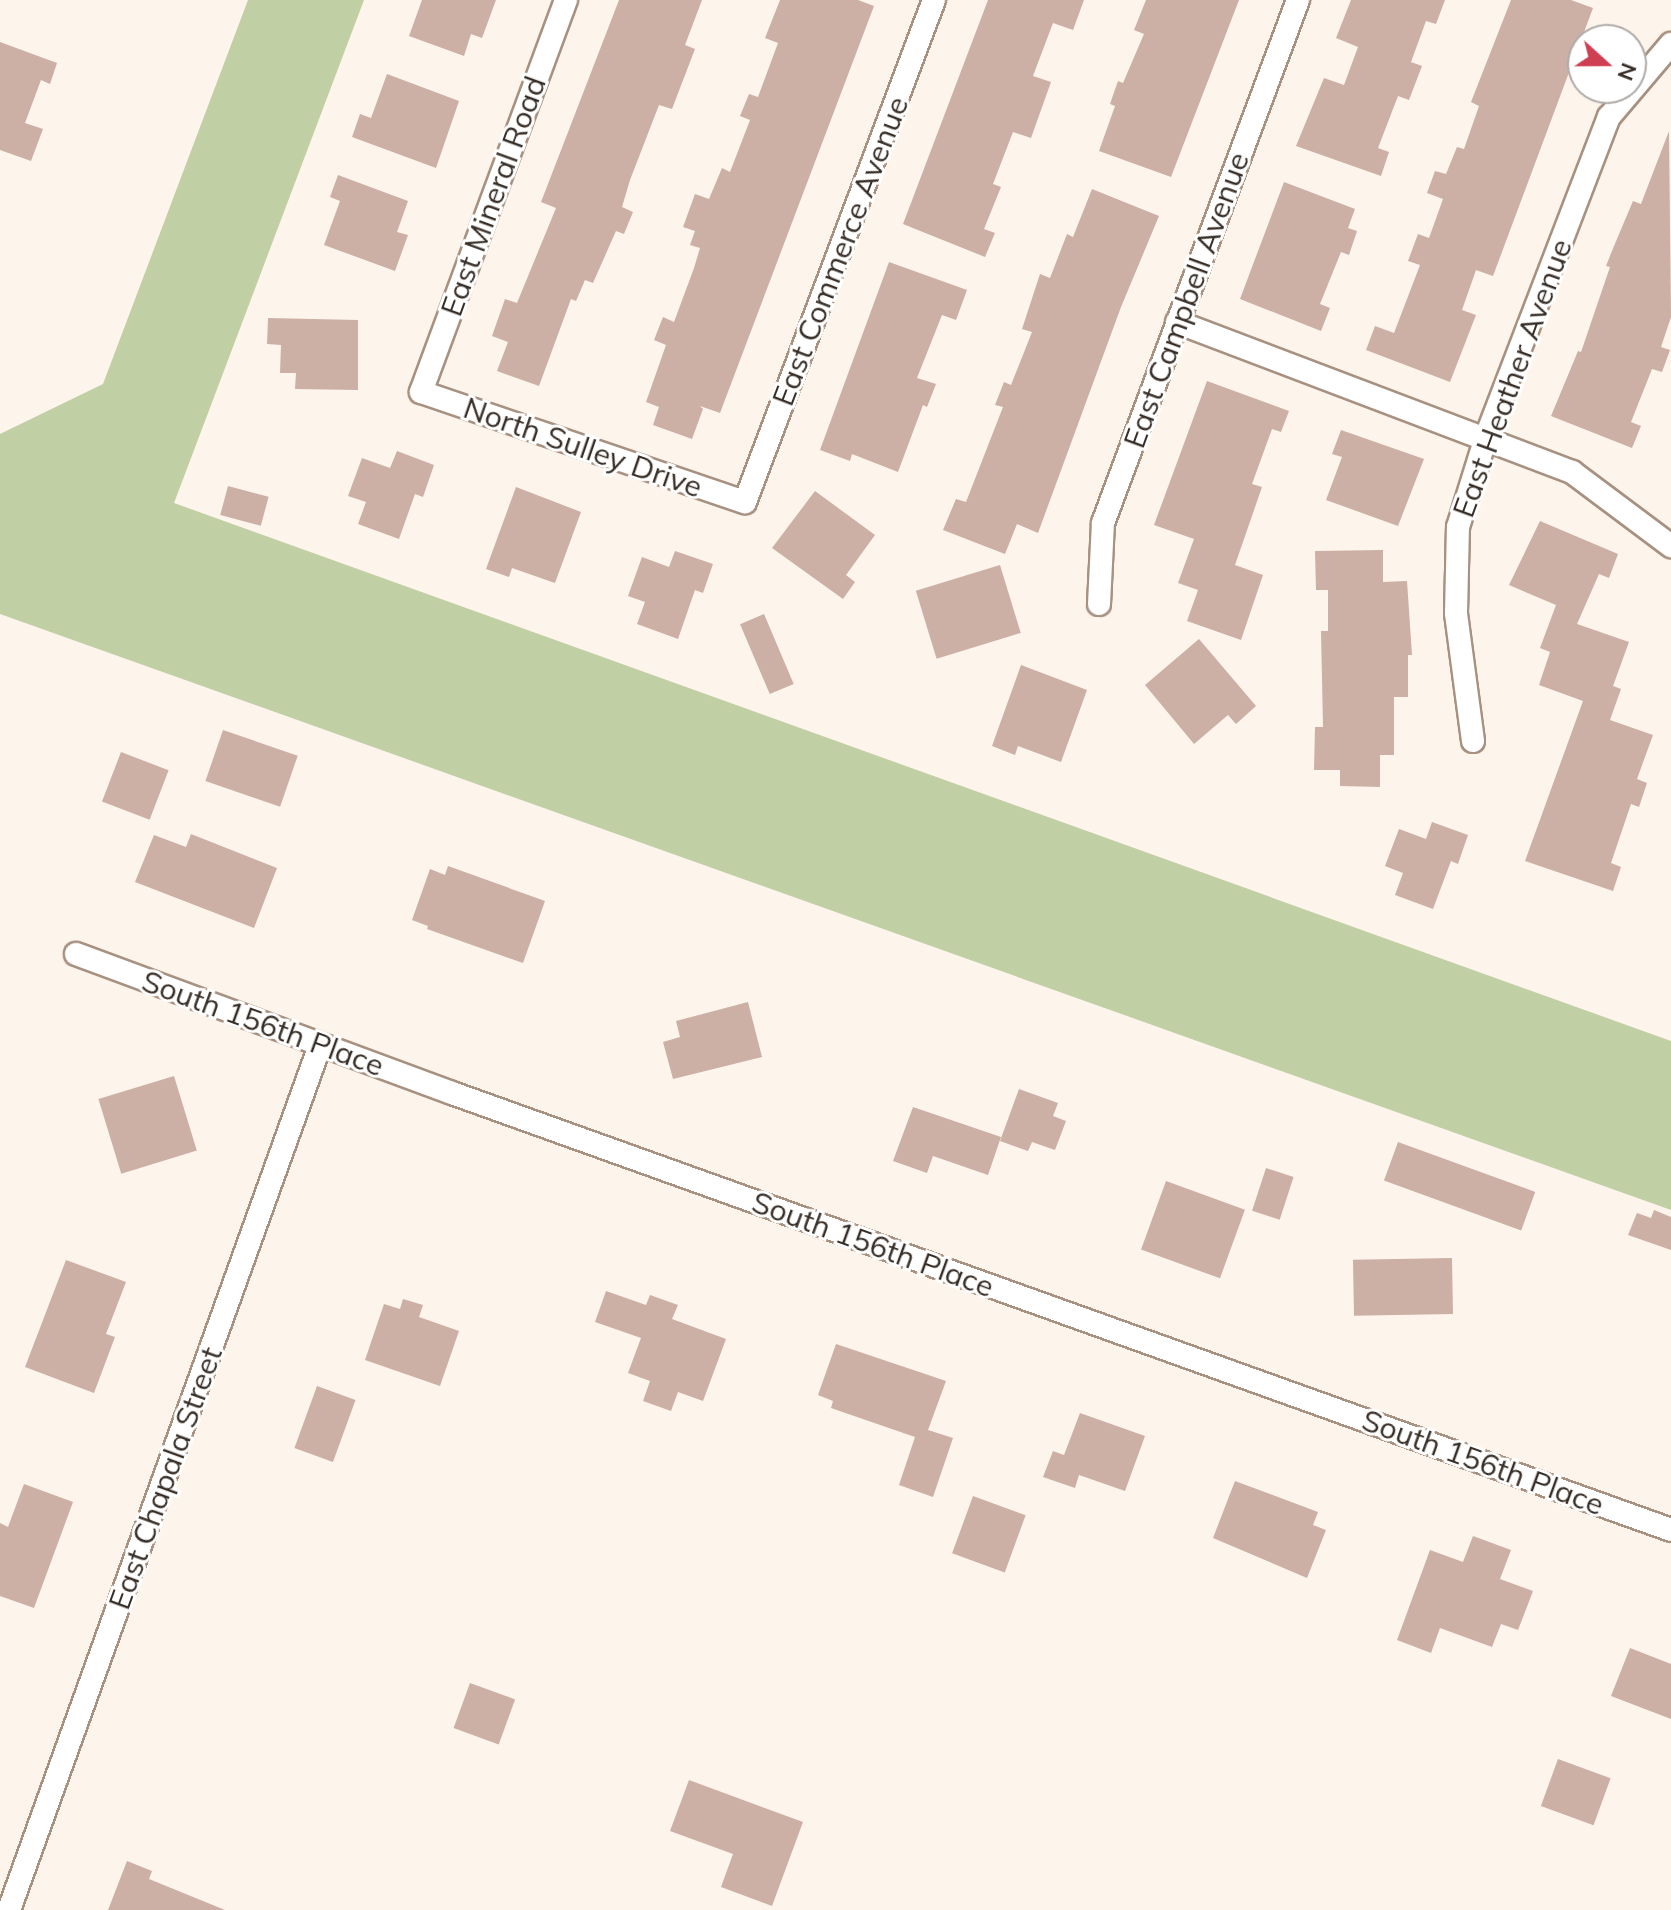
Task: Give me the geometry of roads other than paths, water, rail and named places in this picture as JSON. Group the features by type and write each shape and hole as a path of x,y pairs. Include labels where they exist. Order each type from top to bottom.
{"street":[{"name":"East Mineral Road","path":"421,392 566,0"},
{"name":"East Commerce Avenue","path":"745,502 934,0"},
{"name":"East Campbell Avenue","path":"1099,604 1103,523 1298,0"},
{"name":"East Heather Avenue","path":"1473,741 1456,613 1458,527 1486,437 1609,117 1671,44"},
{"path":"1177,322 1572,472 1671,546"},
{"name":"North Sulley Drive","path":"421,392 745,502"},
{"name":"South 156th Place","path":"76,954 320,1045 1671,1530"},
{"name":"East Chapala Street","path":"9,1910 320,1045"}]}
